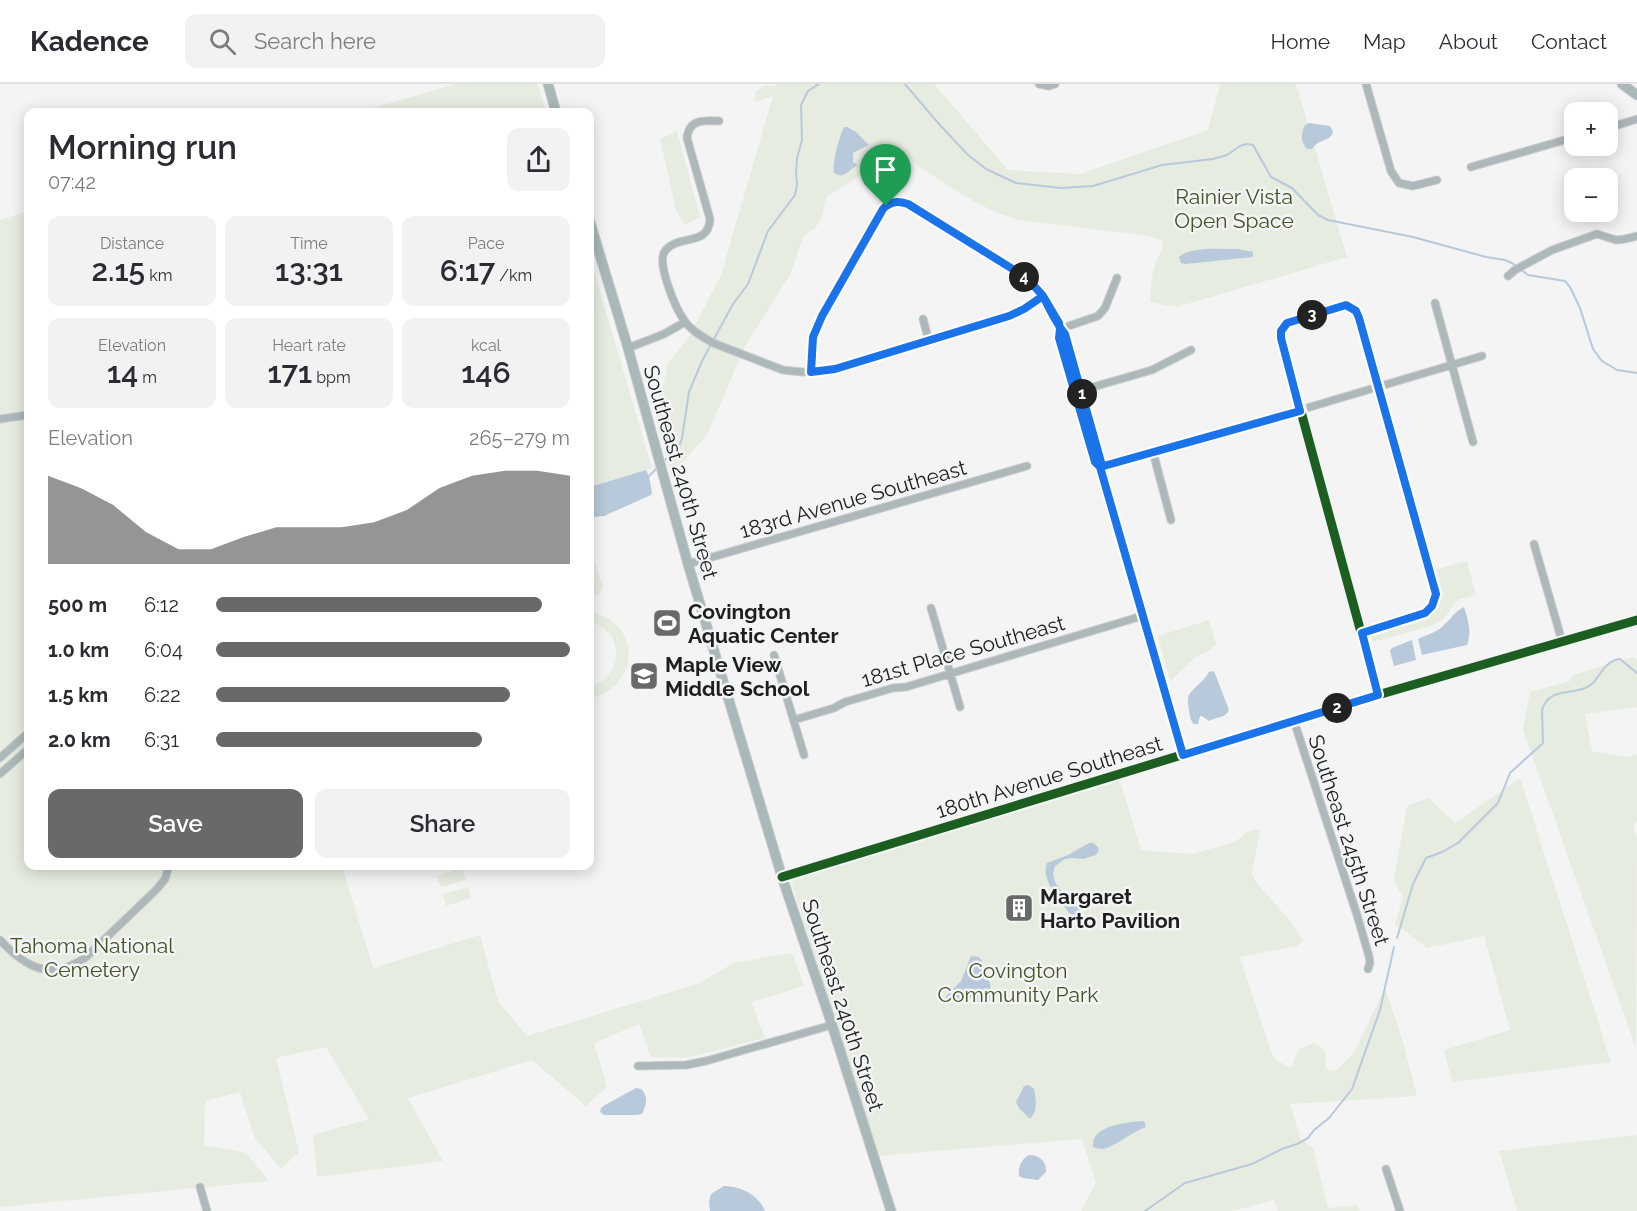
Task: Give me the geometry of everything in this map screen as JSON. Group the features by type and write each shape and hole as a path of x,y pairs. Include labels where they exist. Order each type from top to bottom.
{"main road":[{"path":"548,84 555,108"},
{"path":"1622,84 1637,95"},
{"name":"Southeast 240th Street","path":"594,253 628,348 688,564 782,877 891,1211"},
{"name":"180th Avenue Southeast","path":"782,877 1378,695 1637,620"}],"street":[{"path":"1039,84 1049,86 1055,84"},
{"path":"1366,84 1390,171 1399,183 1413,186 1437,180"},
{"path":"1618,125 1637,119"},
{"path":"719,121 706,120 692,124 688,129 687,138 710,219 709,229 701,236 669,247 663,253 662,263 669,289 685,322 713,343 771,367 792,372 835,369 1009,316 1043,296"},
{"path":"1472,167 1564,140"},
{"path":"811,372 813,337 822,316 883,209 894,202 908,204 1027,278 1043,296 1059,323 1059,338 1078,392 1095,462 1100,467 1183,755"},
{"path":"1509,276 1515,270 1552,250 1597,234 1616,240 1637,236"},
{"path":"1060,329 1098,316 1105,308 1117,278"},
{"path":"1435,303 1473,442"},
{"path":"1362,633 1425,613 1432,606 1436,594 1359,318 1352,308 1346,305 1287,323 1281,331 1281,338 1378,695"},
{"path":"923,320 929,341"},
{"path":"628,348 664,334 685,322"},
{"path":"1078,392 1152,370 1191,350"},
{"path":"1100,467 1300,411 1482,356"},
{"path":"0,419 24,416"},
{"path":"1154,452 1171,520"},
{"name":"183rd Avenue Southeast","path":"688,564 1027,466"},
{"path":"1534,544 1562,641"},
{"path":"931,608 960,707"},
{"name":"181st Place Southeast","path":"794,720 834,708 845,702 893,688 906,687 1142,616"},
{"path":"774,655 804,755"},
{"name":"Southeast 245th Street","path":"1294,721 1357,915 1369,956 1368,969"},
{"path":"0,758 24,736"},
{"path":"0,774 24,752"},
{"path":"0,940 17,957 36,968 66,969 85,958 157,889 165,879 168,870"},
{"path":"638,1066 686,1065 706,1061 832,1025"},
{"path":"1386,1169 1400,1211"},
{"path":"200,1187 207,1211"}],"green space":[{"path":"456,84 538,84 545,108 374,108"},
{"name":"Rainier Vista Open Space","path":"776,84 934,84 1008,170 1080,174 1208,130 1220,84 1296,84 1347,257 1177,307 1150,302 1153,272 1163,241 1149,236 1019,220 971,200 899,152 826,197 822,217 816,227 803,237 790,275 745,346 708,433 671,476 653,405 663,386 668,363 689,337 721,275 773,96 755,102 756,92 763,86 775,86"},
{"path":"677,131 700,217 685,225 676,210 660,139"},
{"name":"Tahoma National Cemetery","path":"24,212 24,870 343,870 373,968 480,935 498,1001 527,1036 700,983 733,963 792,953 804,986 751,1002 765,1038 686,1058 651,1057 639,1024 594,1043 607,1087 586,1106 532,1060 408,1098 443,1161 317,1177 313,1135 369,1119 326,1047 276,1058 299,1152 281,1169 255,1138 240,1092 205,1101 204,1145 246,1153 269,1181 0,1207 0,220"},
{"path":"594,272 652,468 594,486"},
{"path":"594,561 603,587 599,594 594,596"},
{"path":"1467,561 1476,595 1457,600 1444,618 1434,625 1373,642 1371,636 1375,633 1426,618 1433,612 1440,596 1433,570"},
{"path":"594,613 607,618 619,628 626,640 629,654 626,668 619,681 607,692 594,697 594,685 609,673 616,654 615,644 610,634 594,624"},
{"path":"1209,620 1216,644 1209,651 1197,656 1170,681 1158,636"},
{"path":"1632,657 1637,660 1637,707 1585,714 1592,751 1627,757 1637,754 1637,821 1633,826 1637,838 1636,1048 1523,730 1530,692 1570,681 1573,675"},
{"path":"1520,778 1611,1062 1452,1082 1444,1050 1510,1030 1484,936 1427,948 1395,924 1403,898 1394,880 1407,806 1428,798 1455,823"},
{"name":"Covington Community Park","path":"1120,781 1141,850 1192,854 1235,842 1247,832 1255,829 1260,832 1252,873 1255,881 1291,922 1303,940 1297,946 1240,957 1273,1057 1289,1068 1299,1049 1314,1043 1325,1050 1326,1069 1336,1071 1355,1051 1385,987 1417,1096 1290,1104 1301,1140 1313,1148 1328,1208 1357,1205 1360,1211 1278,1211 1274,1200 1232,1211 1081,1211 1096,1183 1082,1139 878,1156 791,881"},
{"path":"463,870 466,880 441,887 437,876"},
{"path":"468,887 471,898 446,906 443,894"},
{"path":"1637,1135 1637,1211 1517,1211 1499,1151"}],"water":[{"path":"1309,123 1330,126 1333,131 1330,137 1312,149 1307,149 1302,137 1305,125"},
{"path":"844,127 856,132 869,145 853,153 853,162 858,165 846,174 837,175 834,173 834,163"},
{"path":"1238,249 1253,252 1253,257 1185,264 1181,263 1179,257 1191,251"},
{"path":"646,470 652,493 604,516 594,517 594,486"},
{"path":"1464,607 1469,630 1467,645 1422,655 1418,639 1439,629"},
{"path":"1412,640 1416,660 1394,666 1390,651 1392,648"},
{"path":"1214,671 1229,710 1228,713 1209,721 1200,716 1198,724 1194,724 1190,714 1189,695 1209,672"},
{"path":"1089,843 1098,847 1096,855 1083,859 1065,859 1055,866 1053,874 1055,882 1068,901 1079,906 1080,914 1074,917 1052,890 1046,876 1047,863 1068,855"},
{"path":"971,956 979,957 982,961 989,979 990,1000 987,1003 981,1003 967,997 949,1003 945,1000 946,996 961,981"},
{"path":"1029,1085 1034,1089 1036,1100 1036,1108 1031,1118 1019,1108 1016,1102 1024,1086"},
{"path":"636,1088 644,1092 646,1098 642,1114 604,1115 600,1112 605,1105"},
{"path":"1144,1121 1146,1127 1112,1146 1102,1149 1093,1147 1094,1140 1104,1129"},
{"path":"1029,1155 1039,1157 1044,1162 1046,1172 1038,1180 1019,1176 1021,1164"},
{"path":"724,1186 748,1192 758,1200 765,1211 710,1211 711,1194"}],"waterway":[{"path":"663,462 679,447 689,392 702,361 733,304 748,284 768,231 795,195 797,158 802,140 801,105 808,91 819,84"},
{"path":"905,84 967,154 986,169 1016,183 1061,188 1093,186 1162,165 1213,159 1227,155 1240,146 1253,145 1271,177 1292,188 1318,215 1328,220 1413,237 1505,260 1528,275 1565,281 1580,308 1593,349 1602,361 1617,370 1637,373"},
{"path":"649,476 659,466"},
{"path":"1397,938 1413,884 1426,858 1458,843 1498,803 1510,773 1543,743 1542,710 1549,698 1560,693 1585,688 1608,664 1620,659 1637,673"},
{"path":"1145,1211 1185,1183 1252,1164 1297,1144 1308,1138 1329,1118 1352,1089 1380,1010 1394,947"}],"cycle path":[{"path":"811,372 813,337 822,316 883,209 894,202 908,204 1027,278 1043,296 1059,323 1060,329 1065,334 1101,462 1100,467 1095,462 1059,338 1060,329"},
{"path":"1362,633 1425,613 1432,606 1436,594 1359,317 1356,311 1346,305 1287,323 1281,331 1281,338 1378,695"},
{"path":"782,877 1388,692 1637,620"}],"place":[{"name":"Covington Aquatic Center","path":"667,623"},
{"name":"Maple View Middle School","path":"644,676"},
{"name":"Margaret Harto Pavilion","path":"1019,908"}],"route":[{"path":"886,206 822,316 813,337 811,372 835,369 1009,316 1043,296 1059,323 1060,329 1065,334 1101,462 1100,467 1183,755 1378,695 1362,633 1429,611 1436,594 1356,311 1346,305 1287,323 1281,331 1300,411 1100,467 1095,462 1059,338 1059,323 1043,296 1027,278 908,204 894,202 886,206"}]}
